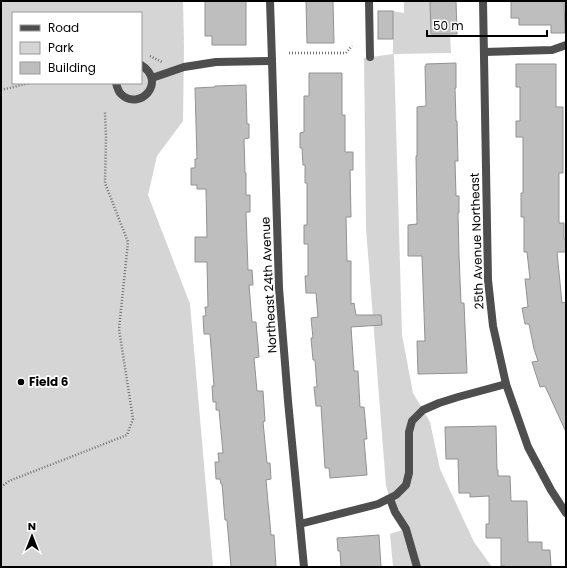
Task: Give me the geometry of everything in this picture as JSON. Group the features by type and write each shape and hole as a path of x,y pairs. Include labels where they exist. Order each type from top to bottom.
{"street":[{"name":"Northeast 24th Avenue","path":"270,1 279,288 304,567"},
{"path":"369,1 370,57"},
{"name":"25th Avenue Northeast","path":"483,1 488,280 493,326 506,384 528,447 551,490 566,513"},
{"path":"484,52 552,50 566,45"},
{"path":"152,78 184,68 216,62 272,61"},
{"path":"116,84 119,92 129,99 135,100 146,95 150,90 152,78 146,68 142,66"},
{"path":"300,524 378,504 396,495 406,485 409,473 409,432 412,421 423,410 439,403 506,384"},
{"path":"390,499 395,512 406,529 417,567"}],"path":[{"path":"289,53 346,53 352,46"},
{"path":"1,90 26,84"},
{"path":"1,487 9,481 127,434 133,419 119,329 128,242 105,183 105,112"}],"green space":[{"path":"1,1 183,1 183,121 157,156 148,195 190,304 213,567 1,567"},
{"path":"404,1 430,1 431,34 450,34 451,53 394,54 402,335 413,393 430,422 440,469 474,542 492,567 393,567 390,534 405,529 390,499 386,486 366,228 364,58 393,54 393,11 404,13"}],"building":[{"path":"205,1 246,1 246,45 212,45 212,36 205,36"},
{"path":"306,1 333,1 334,43 307,43"},
{"path":"430,1 456,1 457,34 431,34"},
{"path":"511,1 564,1 565,33 551,33 551,25 519,25 519,18 511,18"},
{"path":"378,11 393,11 393,39 378,39"},
{"path":"456,63 455,88 458,161 455,161 456,196 459,196 458,213 461,303 464,303 467,373 418,374 417,341 425,341 422,256 408,256 408,225 417,224 417,107 426,106 426,64"},
{"path":"516,64 556,64 556,107 563,107 563,173 559,173 559,223 564,223 566,252 557,252 562,303 566,302 566,432 545,386 540,387 532,362 538,361 529,324 525,324 522,308 528,307 525,279 530,279 527,252 524,252 524,217 521,217 521,193 523,193 523,137 516,137 516,121 520,121 520,87 516,87"},
{"path":"309,73 342,73 342,115 345,115 345,152 353,152 353,170 350,170 351,217 346,217 347,261 351,261 351,304 354,303 356,315 381,315 382,325 351,327 354,371 358,371 360,407 364,407 367,439 364,439 367,475 330,478 329,468 325,468 321,406 316,406 314,387 317,387 315,360 313,360 311,338 313,338 311,318 318,317 316,293 306,293 305,276 308,276 308,244 304,244 304,225 307,225 307,183 305,183 305,165 303,165 302,148 300,148 300,133 304,132 304,96 309,96"},
{"path":"246,85 247,124 249,124 249,138 244,139 245,173 246,195 250,195 250,212 246,212 248,270 252,270 253,285 249,285 252,322 256,322 259,357 254,358 257,391 263,391 265,421 263,422 267,463 270,463 271,479 266,480 271,535 274,535 276,567 231,567 222,484 220,479 216,479 215,462 219,462 218,453 223,453 219,410 216,410 216,402 213,402 212,386 214,386 210,334 204,334 203,316 206,316 205,307 208,307 207,262 195,262 195,237 207,237 206,189 197,189 197,185 191,185 191,168 195,168 195,159 197,159 195,88"},
{"path":"496,426 498,476 510,476 511,501 527,501 528,542 542,542 542,550 550,550 551,567 501,566 501,538 486,538 486,524 489,524 489,496 470,497 470,493 459,493 458,459 446,459 445,427"},
{"path":"379,535 381,567 341,567 337,538"}],"place":[{"name":"Field 6","path":"21,382"}]}
